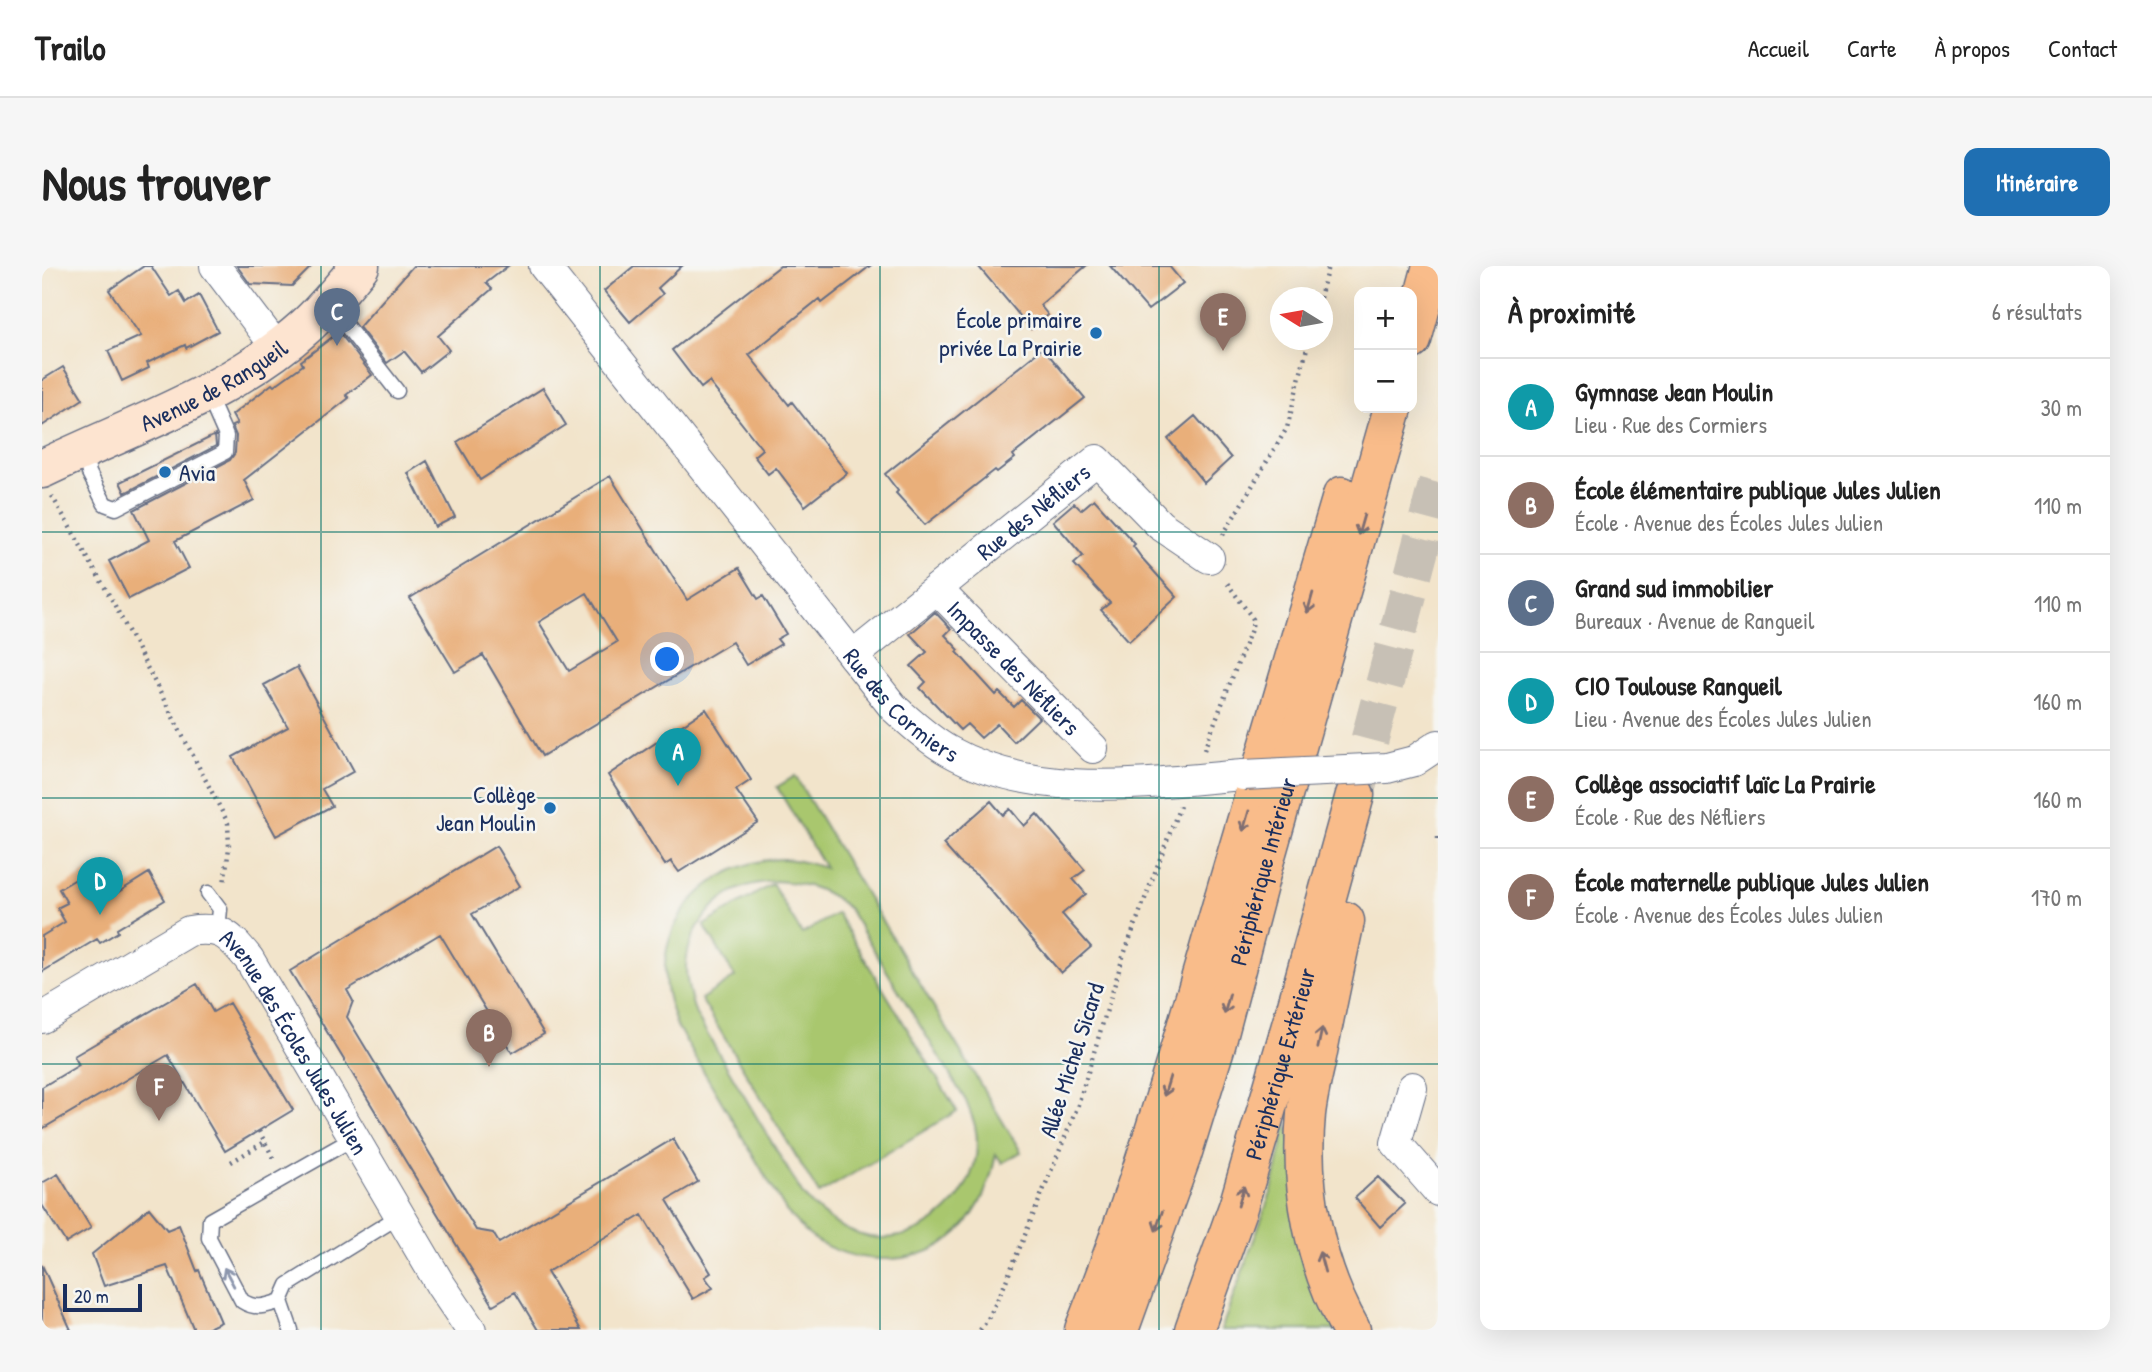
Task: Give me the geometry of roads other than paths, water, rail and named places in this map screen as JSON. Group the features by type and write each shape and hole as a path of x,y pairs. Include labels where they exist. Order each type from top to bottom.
{"highway":[{"path":"1417,322 1432,266"},
{"name":"Périphérique Intérieur","path":"1119,1330 1182,1155 1216,1045 1266,857 1392,413"},
{"path":"1084,1330 1135,1191 1203,970 1345,483 1380,460"},
{"name":"Périphérique Extérieur","path":"1194,1330 1238,1207 1355,795 1369,814 1306,1114 1305,1152 1307,1194 1326,1279 1351,1330"},
{"path":"1059,1330 1099,1253 1118,1202 1135,1191"}],"street":[{"path":"215,266 277,348"},
{"name":"Avenue de Rangueil","path":"45,479 84,449 244,371 305,327 360,266"},
{"name":"Rue des Cormiers","path":"544,266 894,708 948,751 1005,775 1062,785 1387,768 1426,753"},
{"name":"Rue des Néfliers","path":"853,656 1097,460 1160,525 1209,558"},
{"name":"Impasse des Néfliers","path":"937,589 1093,748"},
{"name":"Avenue des Écoles Jules Julien","path":"42,1018 189,931 205,929 219,919 249,959 440,1284 471,1330"},
{"path":"1412,1087 1396,1143 1438,1191"}],"lane":[{"path":"327,305 397,391"},
{"path":"84,449 89,473 105,504 116,508 225,452 226,436 207,391"},
{"path":"208,893 219,919"},
{"path":"281,1301 263,1307 251,1307 242,1301 209,1238 210,1220 354,1138"},
{"path":"291,1330 281,1301 288,1285 401,1214"}],"tunnel":[{"path":"1355,795 1438,481"}],"place":[{"name":"École primaire privée La Prairie","path":"1096,333"},
{"name":"Grand sud immobilier","path":"337,346"},
{"name":"Collège associatif laïc La Prairie","path":"1223,351"},
{"name":"Avia","path":"165,472"},
{"name":"Gymnase Jean Moulin","path":"678,786"},
{"name":"Collège Jean Moulin","path":"550,808"},
{"name":"CIO Toulouse Rangueil","path":"100,915"},
{"name":"École élémentaire publique Jules Julien","path":"489,1067"},
{"name":"École maternelle publique Jules Julien","path":"159,1121"}]}
